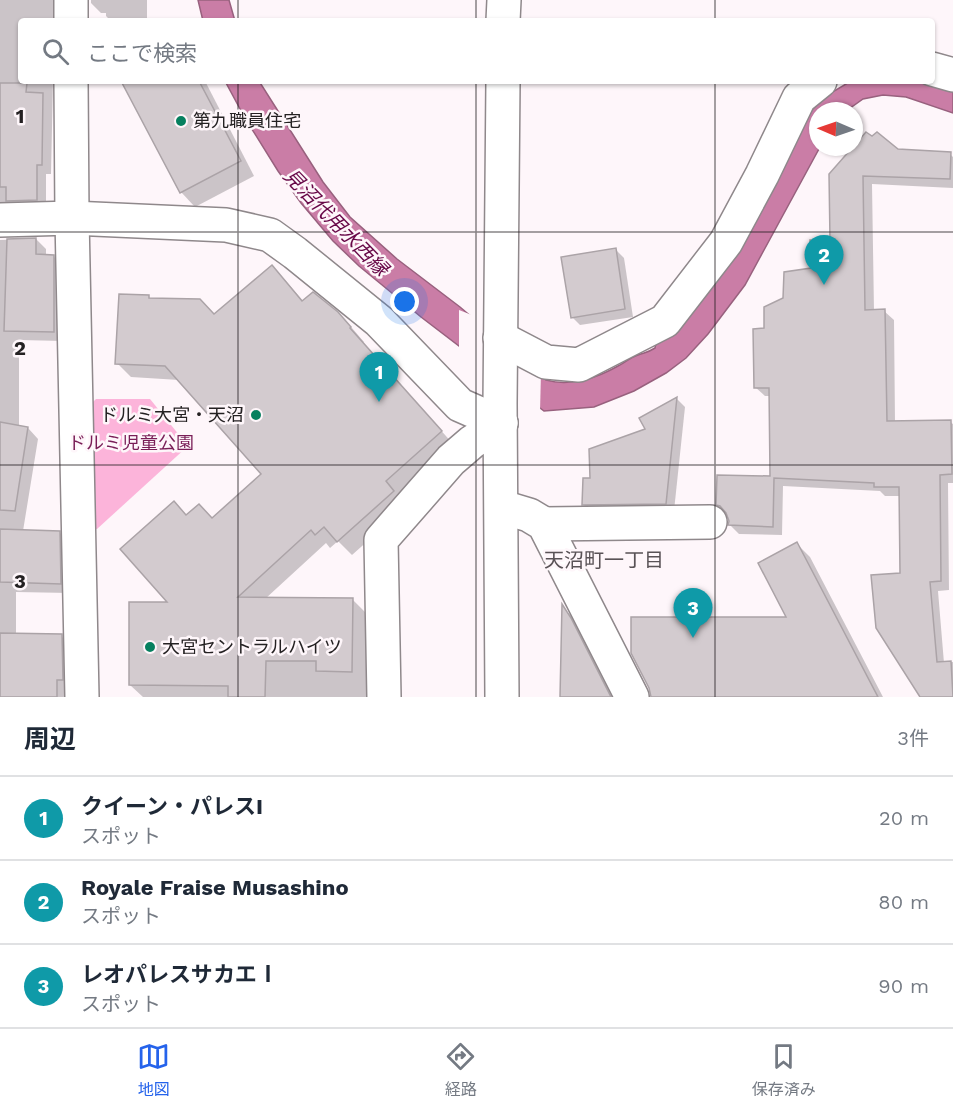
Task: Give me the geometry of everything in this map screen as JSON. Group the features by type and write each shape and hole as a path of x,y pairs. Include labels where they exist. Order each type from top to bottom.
{"street":[{"path":"71,0 71,18"},
{"path":"503,18 504,0"},
{"path":"935,70 953,75"},
{"path":"71,84 82,697"},
{"path":"502,697 503,84"},
{"path":"501,334 546,362 579,365 665,321 726,242 762,175 799,98 816,84"},
{"path":"0,220 72,218 226,225 270,235 379,321 460,405 501,414"},
{"path":"384,697 381,540 451,460 501,414"},
{"path":"502,507 529,514 544,524 632,697"},
{"path":"544,524 710,522"}],"green space":[{"name":"ドルミ児童公園","path":"96,399 150,399 188,446 97,529 89,529 89,406"}],"water":[{"path":"198,0 229,0 234,18 202,18"},
{"path":"935,81 953,84 953,113 906,97 883,95 859,102 819,102 846,84 935,84"},
{"name":"見沼代用水西縁","path":"227,84 261,84 323,182 350,217 397,259 460,307 546,380 574,382 601,374 655,348 656,343 809,113 809,156 815,156 745,285 708,334 686,358 666,373 634,391 594,407 544,411 421,317 359,266 333,241 278,171"}],"pier":[{"path":"459,310 477,317 541,372 540,412 459,350"}],"building":[{"path":"0,83 27,84 26,92 43,93 42,165 37,165 37,200 6,201 6,187 0,187"},
{"name":"第九職員住宅","path":"123,84 201,84 241,161 180,193"},
{"path":"866,132 872,136 877,132 898,149 951,152 950,179 863,176 865,310 885,309 887,421 951,420 952,474 940,475 941,581 930,582 937,662 951,661 953,697 920,697 876,628 871,575 900,573 899,487 874,487 874,483 774,478 773,527 728,525 726,513 716,505 717,475 770,476 769,388 754,388 753,329 764,328 764,307 783,298 784,272 811,268 810,240 830,240 829,174 845,156 863,156 863,135"},
{"path":"36,238 36,254 54,255 54,332 4,331 7,239"},
{"path":"616,248 625,309 571,318 561,257"},
{"path":"272,265 302,301 313,292 338,312 442,431 386,481 394,491 337,542 324,527 315,535 311,530 238,597 353,598 352,672 316,671 316,661 266,661 265,697 228,697 228,686 129,685 129,602 167,602 120,549 174,501 186,515 199,504 212,518 261,474 165,366 115,364 119,294 149,295 149,298 200,299 214,314"},
{"path":"677,397 666,504 582,505 583,478 590,478 589,449 645,429 639,418"},
{"path":"0,422 28,427 15,511 0,510"},
{"path":"0,529 60,531 61,584 0,582"},
{"path":"797,542 878,697 651,697 649,688 631,653 631,617 786,617 758,563"},
{"path":"562,604 571,618 611,697 560,697"},
{"path":"0,633 62,634 63,680 57,680 57,697 0,697"}],"place":[{"name":"第九職員住宅","path":"181,121"},
{"name":"Royale Fraise Musashino","path":"824,285"},
{"name":"クイーン・パレスI","path":"379,402"},
{"name":"ドルミ大宮・天沼","path":"256,415"},
{"name":"レオパレスサカエⅠ","path":"693,638"},
{"name":"大宮セントラルハイツ","path":"150,647"}],"district":[{"name":"天沼町一丁目","path":"604,560"}]}
